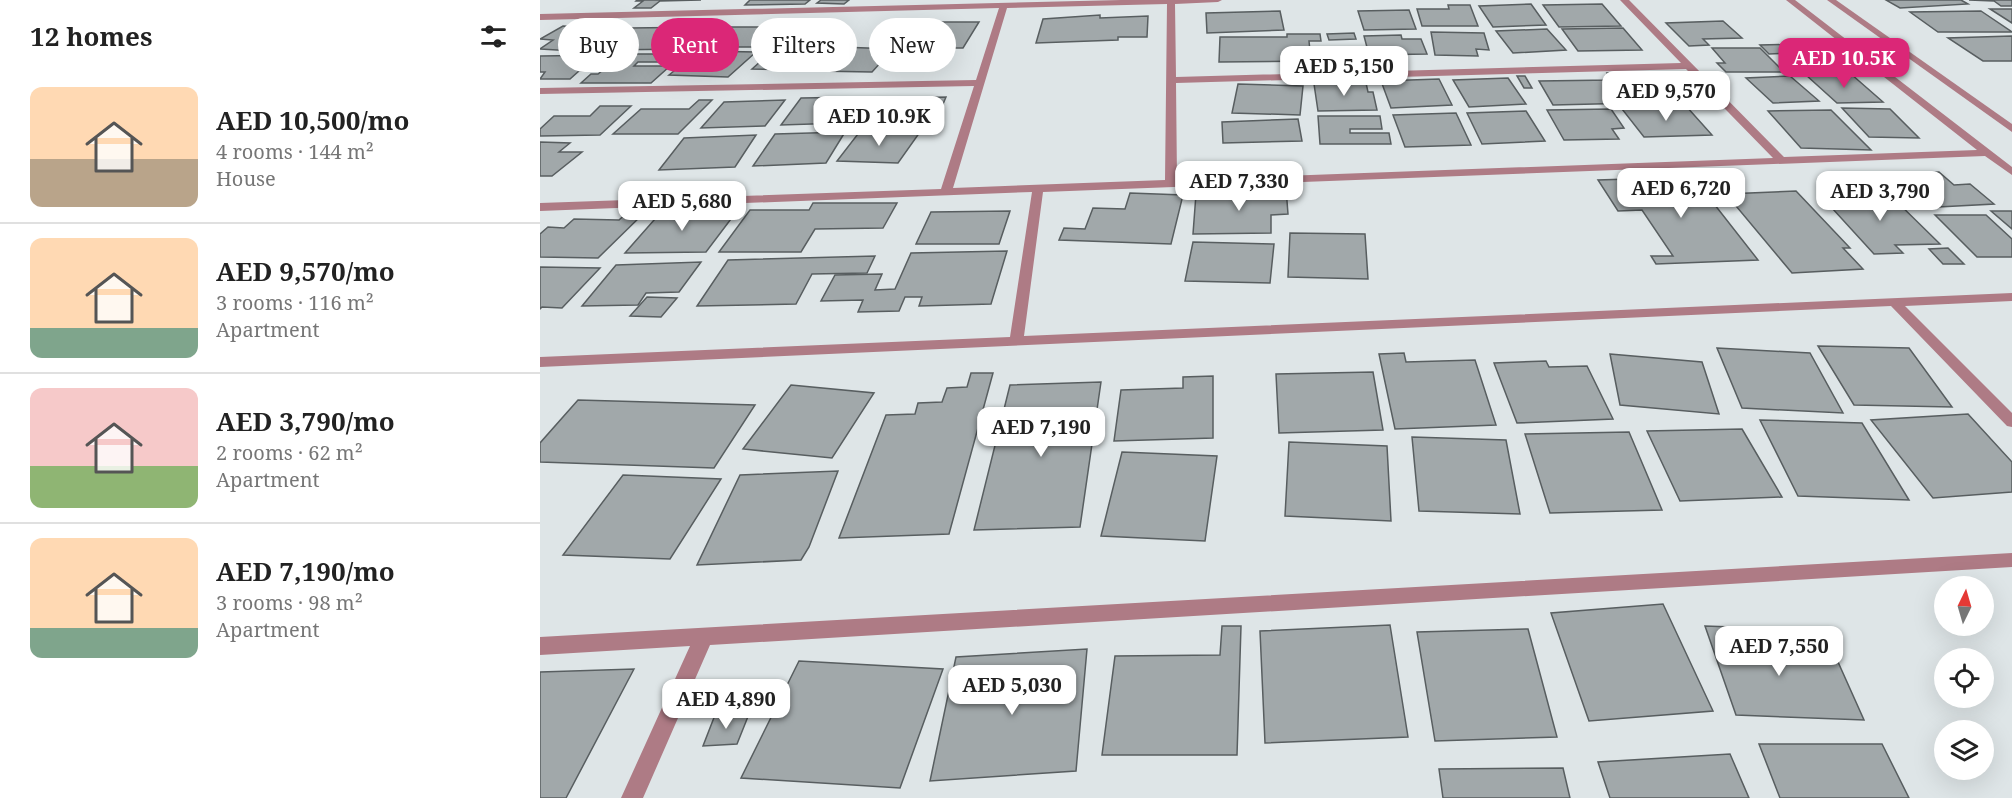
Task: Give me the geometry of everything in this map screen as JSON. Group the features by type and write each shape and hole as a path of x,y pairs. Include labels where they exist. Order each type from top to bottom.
{"street":[{"path":"702,13 716,0"},
{"path":"542,19 1218,0"},
{"path":"1624,0 1781,160"},
{"path":"1790,0 2012,172"},
{"path":"1831,0 2012,129"},
{"path":"1171,1 1171,183"},
{"path":"946,192 1004,5"},
{"path":"1171,80 1688,66"},
{"path":"540,91 980,83"},
{"path":"540,207 1987,153"},
{"path":"1016,341 1038,188"},
{"path":"540,363 2012,297"},
{"path":"1895,303 2012,422"},
{"path":"540,646 2012,560"},
{"path":"632,798 704,636"}],"building":[{"path":"637,0 701,0 660,1 651,8 634,8 643,1"},
{"path":"750,0 810,0 805,4 745,5"},
{"path":"821,0 849,0 844,4 817,3"},
{"path":"1886,0 1961,0 1968,4 1900,8"},
{"path":"1969,0 2012,0 2012,6 2001,6 1994,1"},
{"path":"1531,4 1546,25 1493,27 1479,6"},
{"path":"1602,4 1621,26 1559,27 1543,5"},
{"path":"1448,5 1470,5 1478,26 1422,26 1417,9 1449,9"},
{"path":"1990,9 2012,9 2012,23"},
{"path":"1409,10 1416,29 1364,30 1358,11"},
{"path":"1280,11 1284,30 1207,33 1206,13"},
{"path":"1981,11 2012,32 1938,32 1910,12"},
{"path":"1100,15 1100,18 1148,16 1147,37 1036,43 1043,19"},
{"path":"1723,21 1742,38 1703,39 1709,45 1689,46 1666,23"},
{"path":"956,22 979,22 963,48 956,48"},
{"path":"739,27 751,27 751,47 739,47"},
{"path":"639,28 651,28 651,49 639,50"},
{"path":"1623,28 1642,50 1578,51 1562,29"},
{"path":"558,29 558,50 540,49 553,40 540,39"},
{"path":"1547,29 1566,50 1513,53 1496,31"},
{"path":"1431,32 1484,33 1489,50 1476,49 1478,56 1435,55"},
{"path":"1354,33 1356,39 1329,40 1327,34"},
{"path":"1287,34 1320,34 1321,41 1309,41 1311,61 1219,62 1220,37 1287,37"},
{"path":"1401,35 1402,39 1421,39 1427,54 1369,55 1364,36"},
{"path":"2012,36 2012,61 1983,61 1948,38"},
{"path":"1811,44 1822,52 1769,54 1760,45"},
{"path":"857,48 869,48 869,72 857,72"},
{"path":"1712,48 1760,48 1784,72 1726,72 1717,63 1725,63"},
{"path":"739,52 751,52 751,56 739,67"},
{"path":"639,54 651,54 651,62 639,62"},
{"path":"540,56 558,56 558,72 578,72 570,79 540,79 545,72 540,72"},
{"path":"639,66 651,66 651,72 663,72 651,83 581,83 591,74 600,72 639,72"},
{"path":"673,72 734,72 728,77 669,75"},
{"path":"1657,72 1672,91 1628,92 1636,103 1553,105 1539,81 1611,80 1607,73"},
{"path":"1851,74 1883,102 1837,103 1806,75"},
{"path":"1517,76 1525,76 1532,88 1524,88"},
{"path":"1790,76 1819,101 1773,103 1746,78"},
{"path":"1508,78 1526,104 1469,107 1453,80"},
{"path":"1439,79 1452,105 1391,108 1381,81"},
{"path":"1366,83 1368,92 1373,92 1377,110 1318,111 1314,84"},
{"path":"1238,84 1303,86 1300,115 1232,113"},
{"path":"861,97 843,123 781,125 801,98"},
{"path":"946,97 940,111 931,112 926,124 907,124 909,121 861,123 873,99"},
{"path":"699,100 712,100 678,134 613,134 641,109 689,109"},
{"path":"785,100 765,126 701,128 724,102"},
{"path":"600,106 631,106 600,135 540,136 540,129 554,116 590,116"},
{"path":"1686,106 1712,135 1644,137 1622,109"},
{"path":"1842,108 1890,109 1919,138 1869,137"},
{"path":"1611,109 1624,128 1612,129 1619,139 1564,140 1547,110"},
{"path":"1831,110 1871,150 1801,148 1768,111"},
{"path":"1526,111 1545,141 1482,144 1467,113"},
{"path":"1456,113 1471,145 1405,147 1393,115"},
{"path":"1318,116 1380,116 1382,129 1350,129 1350,133 1389,133 1391,144 1320,144"},
{"path":"1298,119 1302,141 1223,143 1222,122"},
{"path":"861,130 920,132 898,163 837,161"},
{"path":"845,132 826,163 753,166 775,134"},
{"path":"756,135 735,167 659,170 684,138"},
{"path":"540,142 570,143 559,152 582,152 552,176 540,176"},
{"path":"1939,172 1954,185 1970,184 1994,204 1919,208 1881,175"},
{"path":"1693,177 1758,260 1656,264 1651,256 1673,256 1642,210 1618,211 1598,180"},
{"path":"1267,188 1286,188 1288,214 1271,215 1271,233 1193,234 1196,194 1267,193"},
{"path":"1796,191 1850,248 1843,248 1863,269 1792,273 1726,194"},
{"path":"1130,193 1183,195 1171,244 1059,240 1064,228 1085,229 1093,208 1125,209"},
{"path":"1889,194 1940,244 1895,245 1903,253 1874,254 1821,196"},
{"path":"813,203 897,203 883,228 815,229 801,252 719,252 750,210 809,210"},
{"path":"630,210 647,210 598,258 540,257 540,234 548,227 564,228 574,219 619,220"},
{"path":"662,211 737,211 706,252 625,253"},
{"path":"1010,211 999,244 916,244 931,212"},
{"path":"1991,211 2012,211 2012,229"},
{"path":"1935,215 1986,215 2012,239 2012,257 1977,257"},
{"path":"1290,233 1365,234 1368,279 1288,277"},
{"path":"1193,242 1274,244 1270,283 1185,281"},
{"path":"1948,248 1964,264 1943,264 1929,249"},
{"path":"1007,251 991,304 919,306 922,297 905,297 899,311 858,312 863,300 821,301 835,275 882,274 875,290 895,289 911,253"},
{"path":"875,256 867,273 812,274 796,304 697,306 728,260"},
{"path":"701,262 679,292 646,293 638,305 582,306 616,265"},
{"path":"540,267 600,268 562,308 542,307 540,309"},
{"path":"647,297 677,298 661,317 630,316"},
{"path":"1818,346 1909,348 1952,407 1854,405"},
{"path":"1717,348 1810,353 1843,413 1742,408"},
{"path":"1404,353 1406,362 1475,360 1496,425 1395,429 1379,354"},
{"path":"1610,354 1702,362 1719,414 1620,405"},
{"path":"1546,361 1549,367 1587,366 1613,419 1517,423 1494,363"},
{"path":"1373,372 1383,430 1279,433 1276,374"},
{"path":"971,373 993,373 949,534 839,538 886,415 915,414 918,403 942,402 947,388 967,387"},
{"path":"1213,376 1213,438 1114,441 1121,390 1183,388 1183,377"},
{"path":"1101,382 1080,527 974,530 1010,385"},
{"path":"791,385 874,393 832,458 743,449"},
{"path":"578,400 755,405 714,468 540,462 540,443"},
{"path":"1968,414 2012,462 2012,492 1933,498 1871,420"},
{"path":"1760,420 1862,423 1909,500 1798,496"},
{"path":"1742,429 1782,497 1680,501 1647,431"},
{"path":"1629,432 1662,510 1550,513 1525,434"},
{"path":"1412,437 1506,440 1520,514 1419,511"},
{"path":"1289,442 1387,446 1391,521 1285,516"},
{"path":"1122,452 1217,456 1205,541 1101,536"},
{"path":"838,471 809,547 801,560 697,565 740,475"},
{"path":"623,475 721,479 670,559 563,555"},
{"path":"1663,604 1713,711 1589,721 1551,613"},
{"path":"1390,625 1408,737 1265,743 1260,631"},
{"path":"1222,626 1241,626 1237,755 1102,755 1115,656 1220,655"},
{"path":"1705,626 1785,629 1797,660 1838,662 1864,720 1736,715"},
{"path":"1528,629 1557,737 1435,741 1417,632"},
{"path":"1087,649 1076,771 930,781 956,657"},
{"path":"799,661 943,669 900,788 741,778"},
{"path":"634,669 566,798 540,798 540,672"},
{"path":"749,714 737,744 703,746 715,715"},
{"path":"1759,744 1882,744 1909,798 1780,798"},
{"path":"1730,754 1749,798 1610,798 1598,762"},
{"path":"1563,768 1570,798 1443,798 1439,769"}]}
